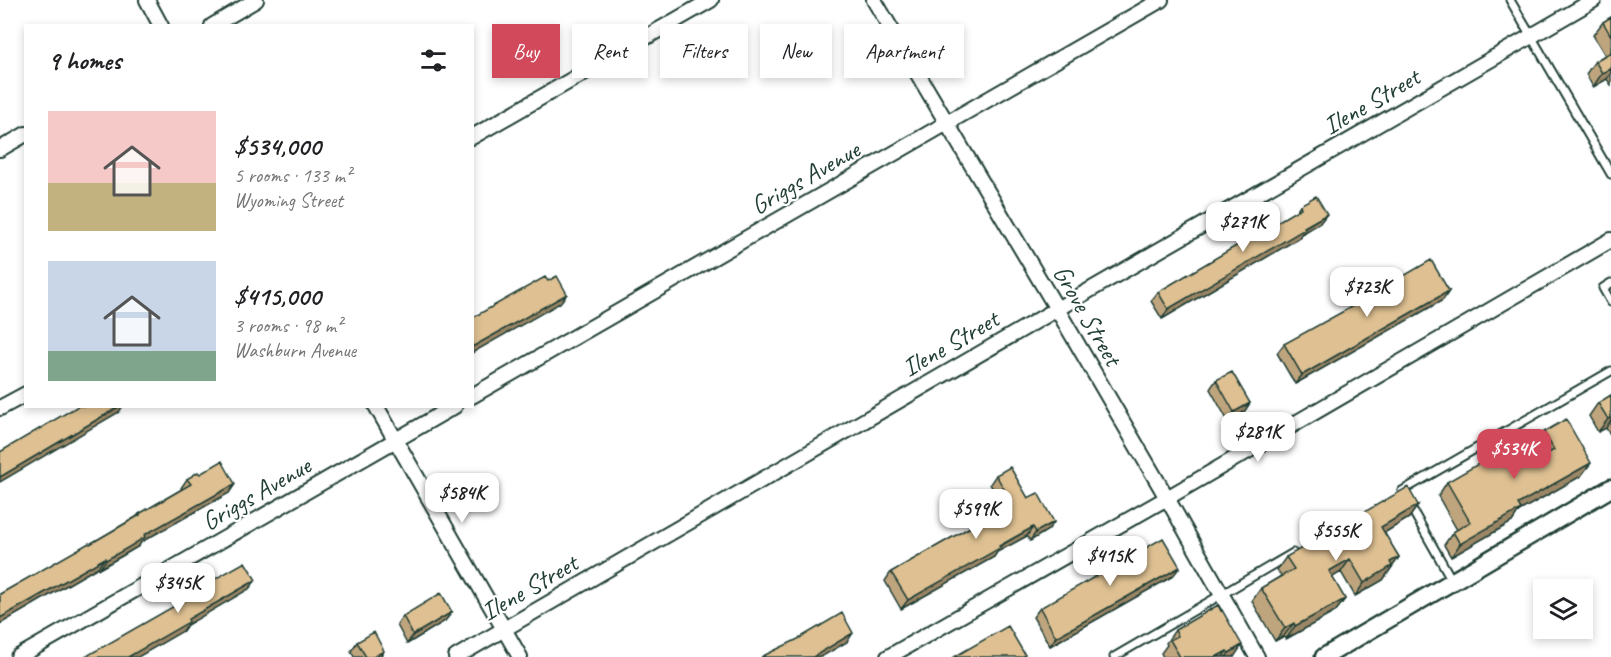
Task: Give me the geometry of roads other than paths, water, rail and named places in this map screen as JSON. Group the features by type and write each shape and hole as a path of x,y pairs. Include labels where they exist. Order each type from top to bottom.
{"street":[{"path":"147,0 160,24"},
{"path":"215,24 256,0"},
{"path":"474,136 711,0"},
{"name":"Grove Street","path":"874,0 1057,309 1257,657"},
{"name":"Griggs Avenue","path":"474,395 1161,0"},
{"name":"Ilene Street","path":"456,657 1594,0"},
{"path":"0,149 24,135"},
{"path":"888,657 1611,240"},
{"path":"0,408 24,395"},
{"path":"377,408 520,657"},
{"name":"Griggs Avenue","path":"18,657 452,408"},
{"path":"1324,657 1611,488"}],"lane":[{"path":"1510,0 1611,174"},
{"path":"1611,283 1603,288 1611,302"},
{"path":"1396,495 1611,371"},
{"path":"1408,502 1453,582"},
{"path":"1113,657 1304,547"}]}
